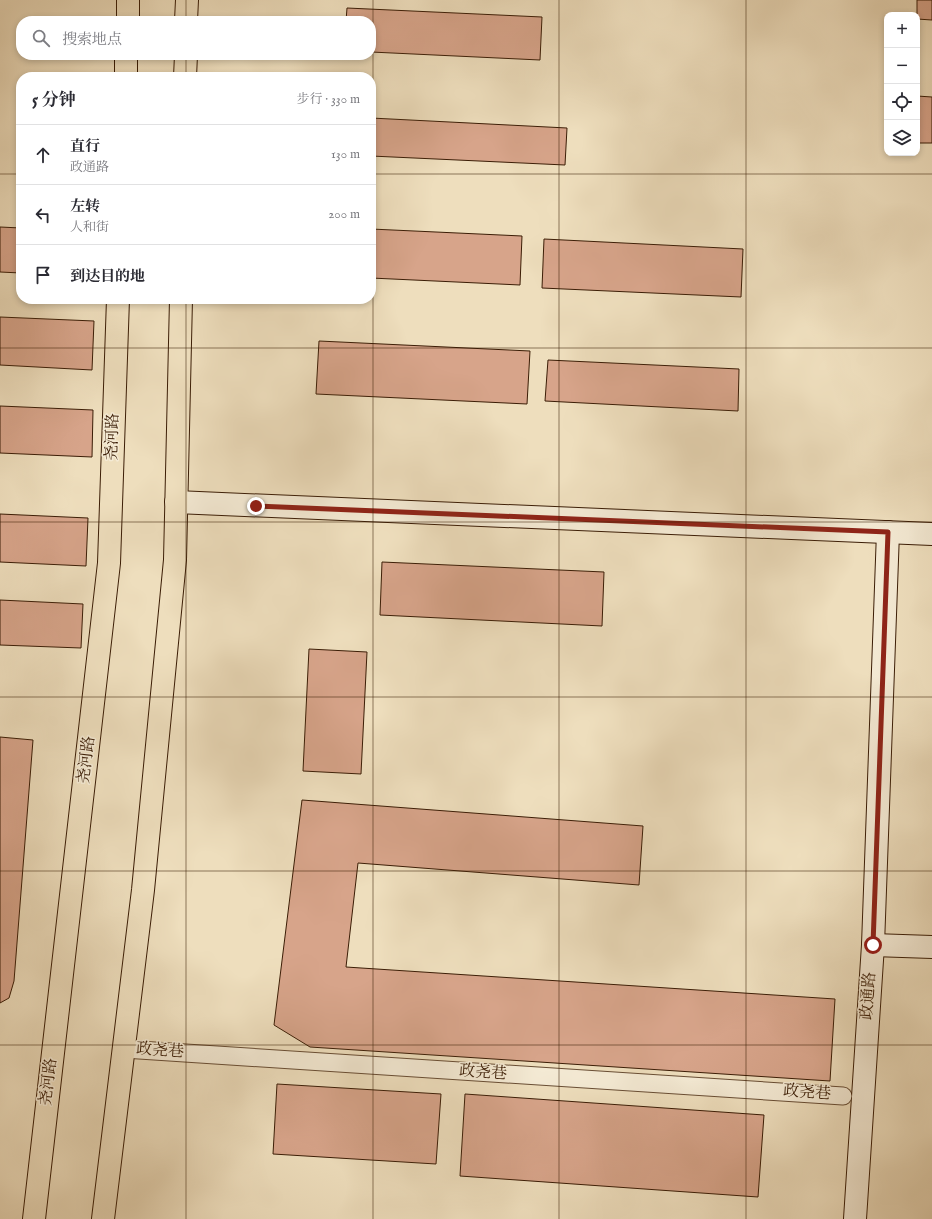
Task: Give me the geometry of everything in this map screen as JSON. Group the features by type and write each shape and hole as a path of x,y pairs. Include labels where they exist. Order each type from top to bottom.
{"main road":[{"path":"128,0 128,16"},
{"path":"186,16 187,0"},
{"path":"126,60 126,72"},
{"path":"185,72 186,60"},
{"name":"尧河路","path":"34,1219 109,562 118,304"},
{"path":"103,1219 143,890 175,560 181,304"}],"street":[{"path":"176,502 932,534"},
{"name":"政通路","path":"855,1219 873,945 888,532"},
{"path":"873,945 932,947"},
{"name":"政尧巷","path":"124,1049 843,1096"}],"building":[{"path":"917,0 932,0 932,20 920,19 920,12 917,12"},
{"path":"347,8 542,17 540,60 376,52 376,16 346,16"},
{"path":"920,96 932,97 932,143 920,143"},
{"path":"376,118 567,128 565,165 376,156"},
{"path":"0,227 16,228 16,273 0,272"},
{"path":"376,229 522,236 520,285 376,278"},
{"path":"544,239 743,249 741,297 542,288"},
{"path":"0,317 94,321 92,370 0,365"},
{"path":"319,341 530,351 527,404 316,394"},
{"path":"548,360 739,369 738,411 545,401"},
{"path":"0,406 93,410 92,457 0,453"},
{"path":"0,514 88,518 86,566 0,562"},
{"path":"382,562 604,572 602,626 380,615"},
{"path":"0,600 83,604 81,648 0,645"},
{"path":"309,649 367,652 361,774 303,771"},
{"path":"0,737 33,740 14,981 9,998 0,1003"},
{"path":"302,800 643,826 639,885 358,863 346,967 835,999 830,1081 310,1047 274,1025"},
{"path":"277,1084 441,1094 436,1164 273,1154"},
{"path":"465,1094 764,1115 758,1197 460,1176"}],"route":[{"path":"256,506 888,532 873,945"}]}
